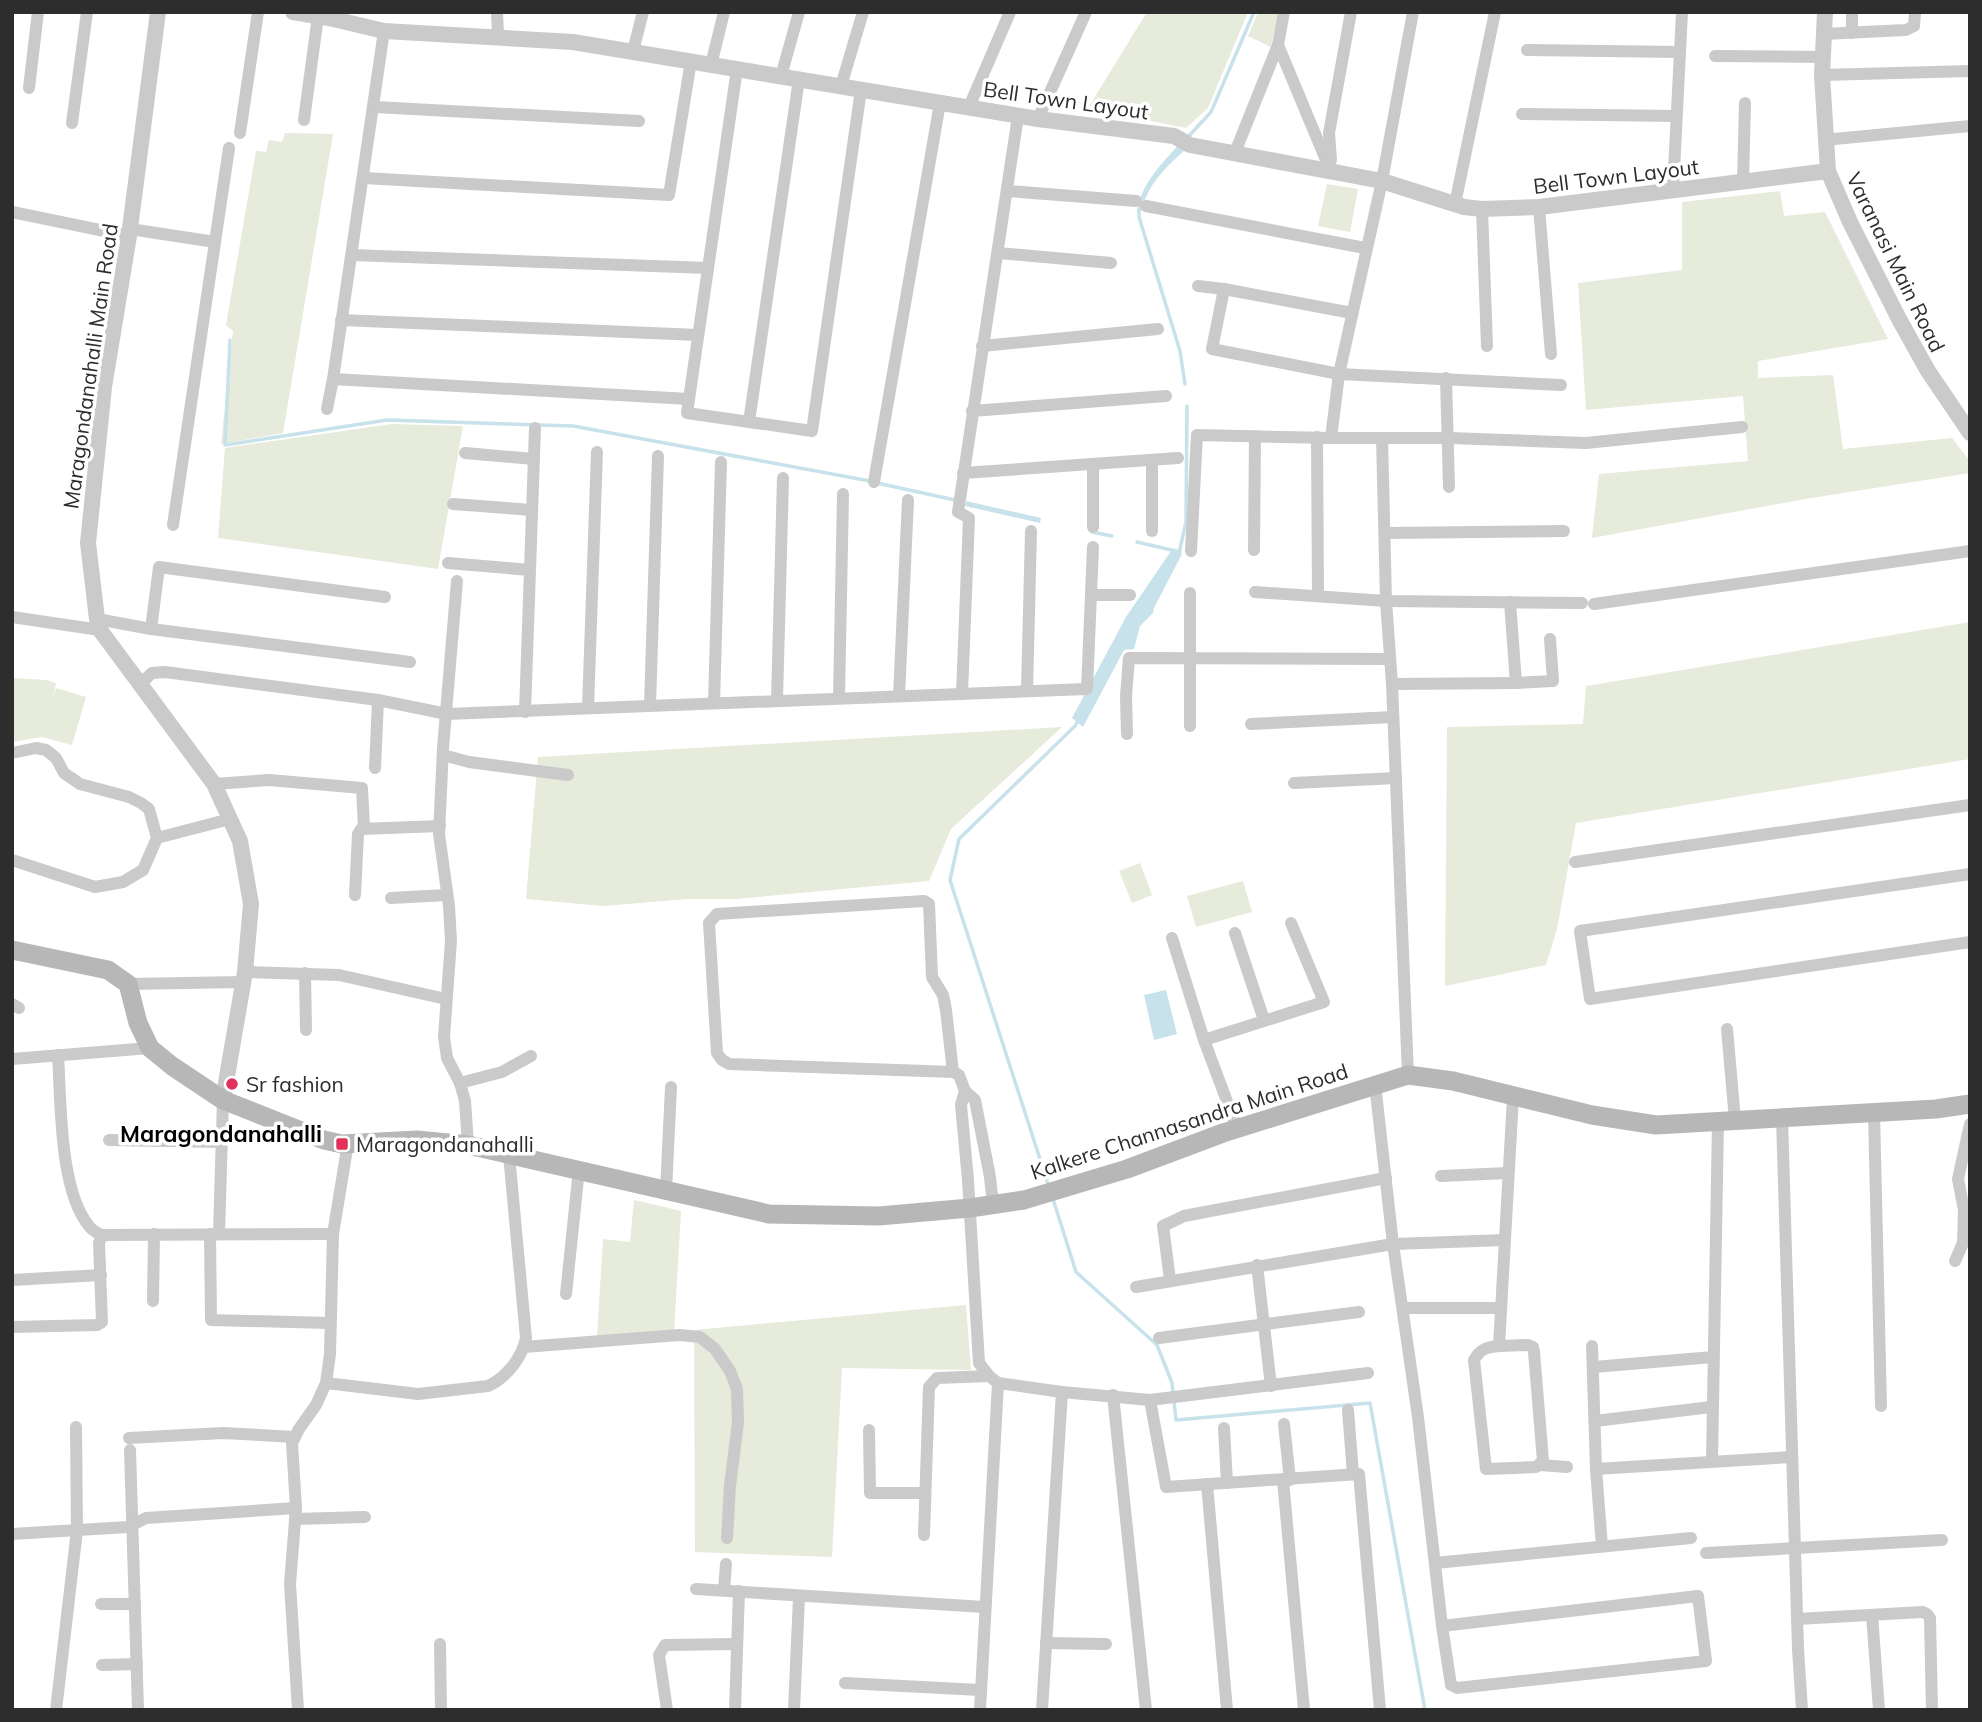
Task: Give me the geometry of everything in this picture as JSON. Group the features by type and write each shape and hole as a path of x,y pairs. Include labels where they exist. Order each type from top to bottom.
{"main road":[{"path":"12,950 108,970 128,984 138,1023 150,1048"},
{"name":"Kalkere Channasandra Main Road","path":"150,1048 223,1100 324,1140 348,1143 417,1140 468,1145 769,1214 879,1216 1024,1200 1127,1169 1237,1129 1408,1075 1454,1081 1592,1115 1656,1125 1936,1109 1970,1104"}],"street":[{"path":"29,88 38,12"},
{"path":"72,123 87,12"},
{"name":"Maragondanahalli Main Road","path":"158,12 130,233 104,387 88,543 99,625 139,685 214,784 240,841 251,904 244,977 223,1100"},
{"path":"240,133 257,12"},
{"name":"Bell Town Layout","path":"293,12 326,15 384,31 573,42 1018,116 1174,136 1190,145 1382,181 1455,204 1482,209 1539,207 1828,171"},
{"path":"497,12 498,36"},
{"path":"633,51 643,12"},
{"path":"711,65 724,12"},
{"path":"781,76 799,12"},
{"path":"841,86 863,12"},
{"path":"969,107 1010,12"},
{"path":"1038,119 1086,12"},
{"path":"1234,155 1278,45 1284,12"},
{"path":"1331,172 1329,133 1351,12"},
{"path":"1331,438 1339,374 1382,181 1413,12"},
{"path":"1455,204 1495,12"},
{"path":"1672,190 1682,12"},
{"name":"Varanasi Main Road","path":"1825,12 1822,75 1828,171 1850,222 1899,319 1928,372 1970,433"},
{"path":"1852,33 1853,12"},
{"path":"1823,34 1906,30 1914,26 1915,12"},
{"path":"304,121 326,15"},
{"path":"327,409 364,178 384,31"},
{"path":"1278,45 1331,172"},
{"path":"1527,50 1680,52"},
{"path":"1715,56 1822,57"},
{"path":"364,178 669,195 691,61"},
{"path":"737,69 687,413 812,431 861,90"},
{"path":"1822,75 1970,71"},
{"path":"749,422 799,79"},
{"path":"874,482 940,103"},
{"path":"1743,183 1745,103"},
{"path":"374,107 639,121"},
{"path":"1522,114 1676,116"},
{"path":"962,693 969,518 959,506 1018,116"},
{"path":"1824,140 1970,126"},
{"path":"173,525 229,148"},
{"path":"1008,191 1141,204 1365,248"},
{"path":"1539,207 1551,354"},
{"path":"1482,209 1487,346"},
{"path":"12,212 130,233 215,242"},
{"path":"998,253 1111,263"},
{"path":"352,255 708,268"},
{"path":"1198,286 1352,313"},
{"path":"1224,289 1212,349 1339,374 1561,385"},
{"path":"341,320 698,335"},
{"path":"982,346 1158,329"},
{"path":"1446,378 1449,487"},
{"path":"333,379 689,399"},
{"path":"972,411 1166,396"},
{"path":"525,712 535,428"},
{"path":"1191,551 1197,435 1449,438 1586,443 1742,428"},
{"path":"1254,550 1255,436"},
{"path":"1317,437 1318,596"},
{"path":"1382,438 1386,601 1392,684 1408,1075"},
{"path":"588,708 597,452"},
{"path":"465,453 534,459"},
{"path":"650,705 658,456"},
{"path":"963,473 1178,458"},
{"path":"1152,460 1152,531"},
{"path":"714,703 721,462"},
{"path":"1093,464 1093,527"},
{"path":"777,701 783,478"},
{"path":"839,698 843,494"},
{"path":"899,696 908,500"},
{"path":"453,503 532,510"},
{"path":"1027,691 1031,531"},
{"path":"1386,533 1564,531"},
{"path":"139,685 152,673 165,672 378,700 447,713 1087,689 1093,547"},
{"path":"1255,592 1386,601 1588,603 1970,551"},
{"path":"448,563 530,570"},
{"path":"151,629 159,567 385,597"},
{"path":"457,581 440,826 450,941 444,1037 447,1058 460,1083 465,1101 468,1145"},
{"path":"1190,593 1190,726"},
{"path":"1091,595 1130,594"},
{"path":"1510,602 1516,683"},
{"path":"12,617 151,629 410,663"},
{"path":"1392,684 1553,681 1550,639"},
{"path":"1127,734 1129,659 1389,659"},
{"path":"375,768 378,700"},
{"path":"1251,724 1393,717"},
{"path":"12,753 36,748 46,750 56,758 64,773 80,784 129,797 141,803 149,810 157,838 143,870 123,882 95,887 12,860"},
{"path":"443,755 469,762 568,775"},
{"path":"1294,783 1396,778"},
{"path":"214,784 270,780 362,788 364,828"},
{"path":"1575,862 1970,805"},
{"path":"157,838 229,819"},
{"path":"355,895 359,830 440,826"},
{"path":"1970,874 1580,931 1590,999 1970,942"},
{"path":"391,898 447,895"},
{"path":"953,1072 943,995 932,977 929,904 924,901 717,914 711,919 709,923 717,1053 722,1060 729,1064 953,1072 959,1075 965,1091 975,1101 993,1205"},
{"path":"1204,1040 1324,1002 1291,923"},
{"path":"1235,933 1264,1020"},
{"path":"1172,938 1204,1040 1237,1129"},
{"path":"305,973 306,1030"},
{"path":"128,984 305,973 339,975 446,999"},
{"path":"1712,1461 1713,1357 1727,1121 1727,1029"},
{"path":"12,1059 150,1048"},
{"path":"58,1055 62,1133 69,1179 77,1207 90,1227 102,1236 333,1234"},
{"path":"460,1083 502,1072 531,1056"},
{"path":"1375,1084 1393,1244 1403,1308 1442,1626 1451,1685 1457,1688 1706,1661 1698,1596 1442,1626"},
{"path":"666,1191 671,1087"},
{"path":"965,1091 961,1105 979,1363 994,1380 980,1710"},
{"path":"1499,1346 1513,1097"},
{"path":"223,1100 211,1320 330,1323"},
{"path":"1874,1113 1881,1406"},
{"path":"1782,1118 1802,1709 1796,1710"},
{"path":"1955,1261 1963,1242 1965,1210 1958,1179 1970,1124"},
{"path":"109,1140 222,1142"},
{"path":"298,1710 290,1584 296,1513 292,1443 316,1405 326,1383 333,1234 348,1143"},
{"path":"326,1383 418,1394 488,1386 498,1381 521,1355 526,1338 509,1155"},
{"path":"566,1294 579,1169"},
{"path":"1441,1176 1508,1173"},
{"path":"1170,1280 1163,1226 1184,1216 1386,1178"},
{"path":"153,1301 154,1234"},
{"path":"12,1327 97,1325 102,1322 99,1243 102,1236"},
{"path":"1136,1287 1393,1244 1505,1240"},
{"path":"1257,1265 1271,1386"},
{"path":"12,1280 101,1275"},
{"path":"1403,1308 1501,1308"},
{"path":"1159,1338 1359,1312"},
{"path":"524,1347 680,1335 700,1338 715,1349 730,1371 737,1389 738,1422 727,1538"},
{"path":"1540,1465 1542,1461 1533,1348 1528,1345 1486,1347 1474,1360 1484,1467 1489,1471 1540,1465 1567,1466"},
{"path":"1592,1346 1596,1469 1602,1546"},
{"path":"1594,1367 1713,1357"},
{"path":"924,1535 929,1387 937,1378 994,1380 1062,1392 1150,1400 1368,1373"},
{"path":"1042,1710 1062,1392"},
{"path":"1113,1395 1146,1710"},
{"path":"1150,1400 1166,1487 1360,1475 1380,1710"},
{"path":"1595,1421 1711,1407"},
{"path":"1348,1409 1353,1474"},
{"path":"1284,1424 1304,1710"},
{"path":"56,1710 77,1530 76,1427"},
{"path":"1224,1428 1227,1483"},
{"path":"869,1430 870,1493 925,1493"},
{"path":"138,1710 130,1444 223,1433 295,1437"},
{"path":"1596,1469 1792,1457"},
{"path":"1207,1484 1227,1710"},
{"path":"12,1534 133,1525 146,1518 296,1513 365,1517"},
{"path":"1435,1563 1691,1538"},
{"path":"1706,1553 1942,1540"},
{"path":"724,1590 726,1564"},
{"path":"696,1590 984,1607"},
{"path":"735,1710 739,1591"},
{"path":"794,1710 799,1597"},
{"path":"101,1604 135,1604"},
{"path":"1797,1619 1923,1612 1927,1614 1930,1618 1932,1710"},
{"path":"1872,1615 1879,1710"},
{"path":"1046,1643 1106,1644"},
{"path":"440,1644 441,1710"},
{"path":"667,1710 659,1655 661,1648 665,1645 736,1644"},
{"path":"102,1665 136,1664"},
{"path":"845,1683 980,1690"}],"green space":[{"path":"1147,12 1248,12 1208,108 1186,128 1131,117 1085,113"},
{"path":"1258,12 1278,12 1271,47 1248,36"},
{"path":"285,133 333,134 283,433 221,444 233,331 226,325 256,151 266,152 269,140 282,142"},
{"path":"1327,184 1358,189 1350,232 1318,226"},
{"path":"1780,191 1784,216 1825,212 1888,339 1758,361 1758,378 1833,375 1843,449 1952,438 1970,461 1970,473 1805,499 1592,538 1599,474 1748,461 1743,396 1586,410 1578,283 1682,270 1682,202"},
{"path":"392,424 463,426 438,569 218,538 225,448"},
{"path":"1970,622 1970,759 1576,823 1557,929 1546,965 1445,986 1447,727 1583,724 1586,686"},
{"path":"12,678 56,683 52,702 56,688 86,697 72,745 42,737 12,742"},
{"path":"1062,727 951,829 929,881 736,899 687,899 603,906 526,899 538,757"},
{"path":"1140,863 1152,895 1132,903 1119,871"},
{"path":"1243,881 1252,912 1196,927 1187,896"},
{"path":"634,1200 681,1211 674,1333 597,1337 603,1239 630,1242"},
{"path":"966,1305 971,1370 842,1368 832,1557 695,1552 694,1330"}],"water":[{"path":"1180,143 1187,148 1159,176 1148,192 1141,212 1137,211 1148,183"},
{"path":"966,501 1041,518 1040,523 965,506"},
{"path":"1171,551 1182,554 1153,613 1140,626 1134,649 1124,650 1083,727 1072,718 1126,617"},
{"path":"1166,990 1177,1034 1154,1040 1144,995"}],"waterway":[{"path":"1188,137 1211,112 1254,12"},
{"path":"1139,210 1180,351 1185,384"},
{"path":"230,340 225,445 387,420 573,426 870,481"},
{"path":"1179,553 1186,522 1187,406"},
{"path":"877,483 955,500"},
{"path":"1092,532 1112,536"},
{"path":"1137,542 1180,552"},
{"path":"1049,1187 950,880 959,839 1075,726 1079,719"},
{"path":"1053,1199 1076,1272 1157,1345 1172,1383 1176,1420 1370,1403 1425,1710"}],"place":[{"name":"Sr fashion","path":"232,1084"},
{"name":"Maragondanahalli","path":"342,1144"}],"district":[{"name":"Maragondanahalli","path":"221,1133"}]}
